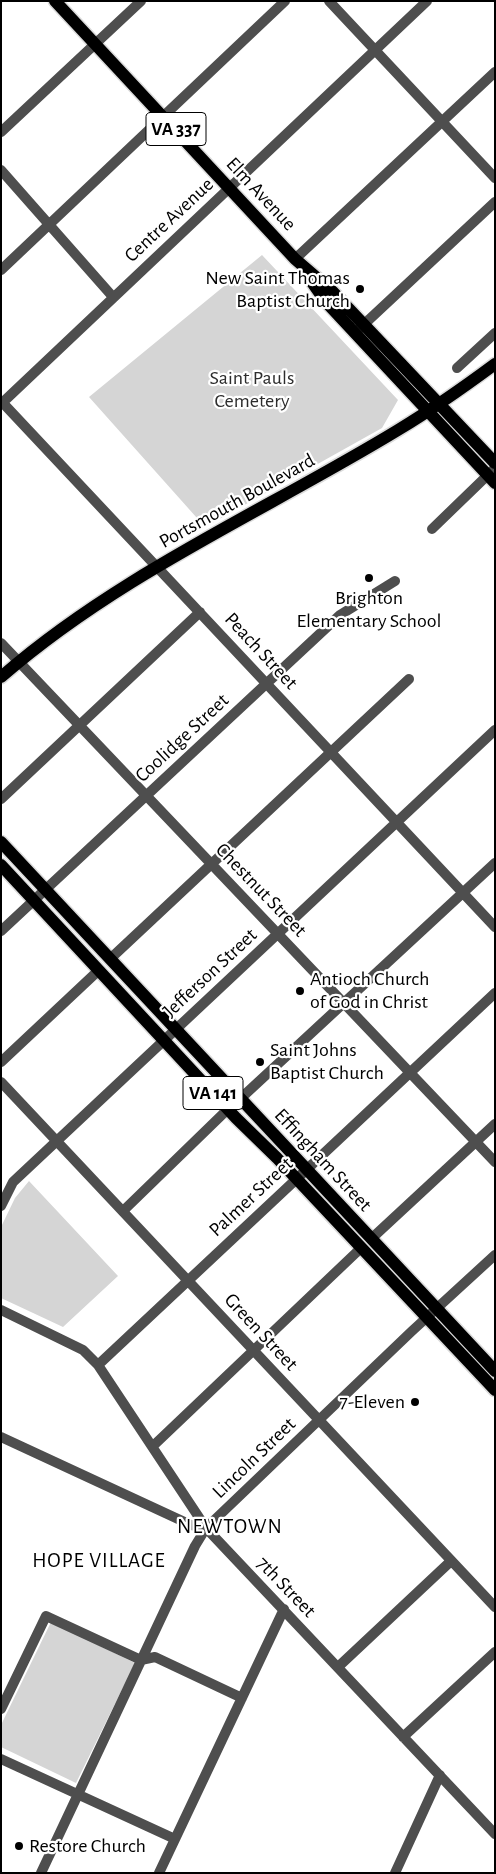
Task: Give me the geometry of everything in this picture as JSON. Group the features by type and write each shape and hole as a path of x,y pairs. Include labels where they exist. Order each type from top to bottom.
{"main road":[{"name":"Elm Avenue","path":"55,1 295,259 326,302 426,412 492,476"},
{"name":"Elm Avenue","path":"295,259 331,290 495,463"},
{"name":"Portsmouth Boulevard","path":"1,677 98,604 158,567 392,434 495,364"},
{"name":"Effingham Street","path":"1,842 495,1371"},
{"name":"Effingham Street","path":"1,865 228,1109 495,1390"}],"street":[{"path":"1,132 141,1"},
{"path":"1,270 285,1"},
{"path":"329,1 495,178"},
{"name":"Centre Avenue","path":"2,402 428,1"},
{"path":"295,259 495,72"},
{"path":"1,170 113,297"},
{"path":"354,333 495,202"},
{"path":"457,368 495,333"},
{"name":"Peach Street","path":"2,402 495,927"},
{"path":"432,529 492,476"},
{"name":"Coolidge Street","path":"1,931 346,610 395,581"},
{"path":"1,799 200,612"},
{"name":"Chestnut Street","path":"1,643 495,1162"},
{"path":"110,959 409,680"},
{"name":"Jefferson Street","path":"1,1206 13,1182 495,730"},
{"path":"240,1099 495,862"},
{"path":"1,1062 99,970"},
{"name":"Palmer Street","path":"98,1365 495,993"},
{"name":"Green Street","path":"1,1082 495,1607"},
{"path":"123,1211 228,1109"},
{"path":"371,1239 495,1124"},
{"path":"153,1446 361,1248"},
{"name":"Lincoln Street","path":"42,1873 195,1546 206,1528 495,1255"},
{"name":"7th Street","path":"1,1310 83,1350 98,1365 206,1528 495,1834"},
{"path":"1,1437 190,1525 206,1528"},
{"path":"338,1667 451,1561"},
{"path":"159,1873 284,1609"},
{"path":"1,1709 46,1616 141,1660 155,1657 242,1698"},
{"path":"404,1737 495,1652"},
{"path":"1,1759 175,1839"},
{"path":"395,1873 440,1775"}],"green space":[{"name":"Saint Pauls Cemetery","path":"262,255 398,400 382,428 205,527 89,397"},
{"path":"29,1181 118,1276 63,1327 1,1298 1,1227 15,1198"},
{"path":"51,1622 135,1663 76,1783 1,1747 1,1725"}],"place":[{"name":"New Saint Thomas Baptist Church","path":"360,289"},
{"name":"Brighton Elementary School","path":"369,578"},
{"name":"Antioch Church of God in Christ","path":"300,991"},
{"name":"Saint Johns Baptist Church","path":"260,1062"},
{"name":"7-Eleven","path":"415,1402"},
{"name":"Restore Church","path":"19,1846"}],"district":[{"name":"NEWTOWN","path":"230,1527"},
{"name":"HOPE VILLAGE","path":"99,1561"}]}
